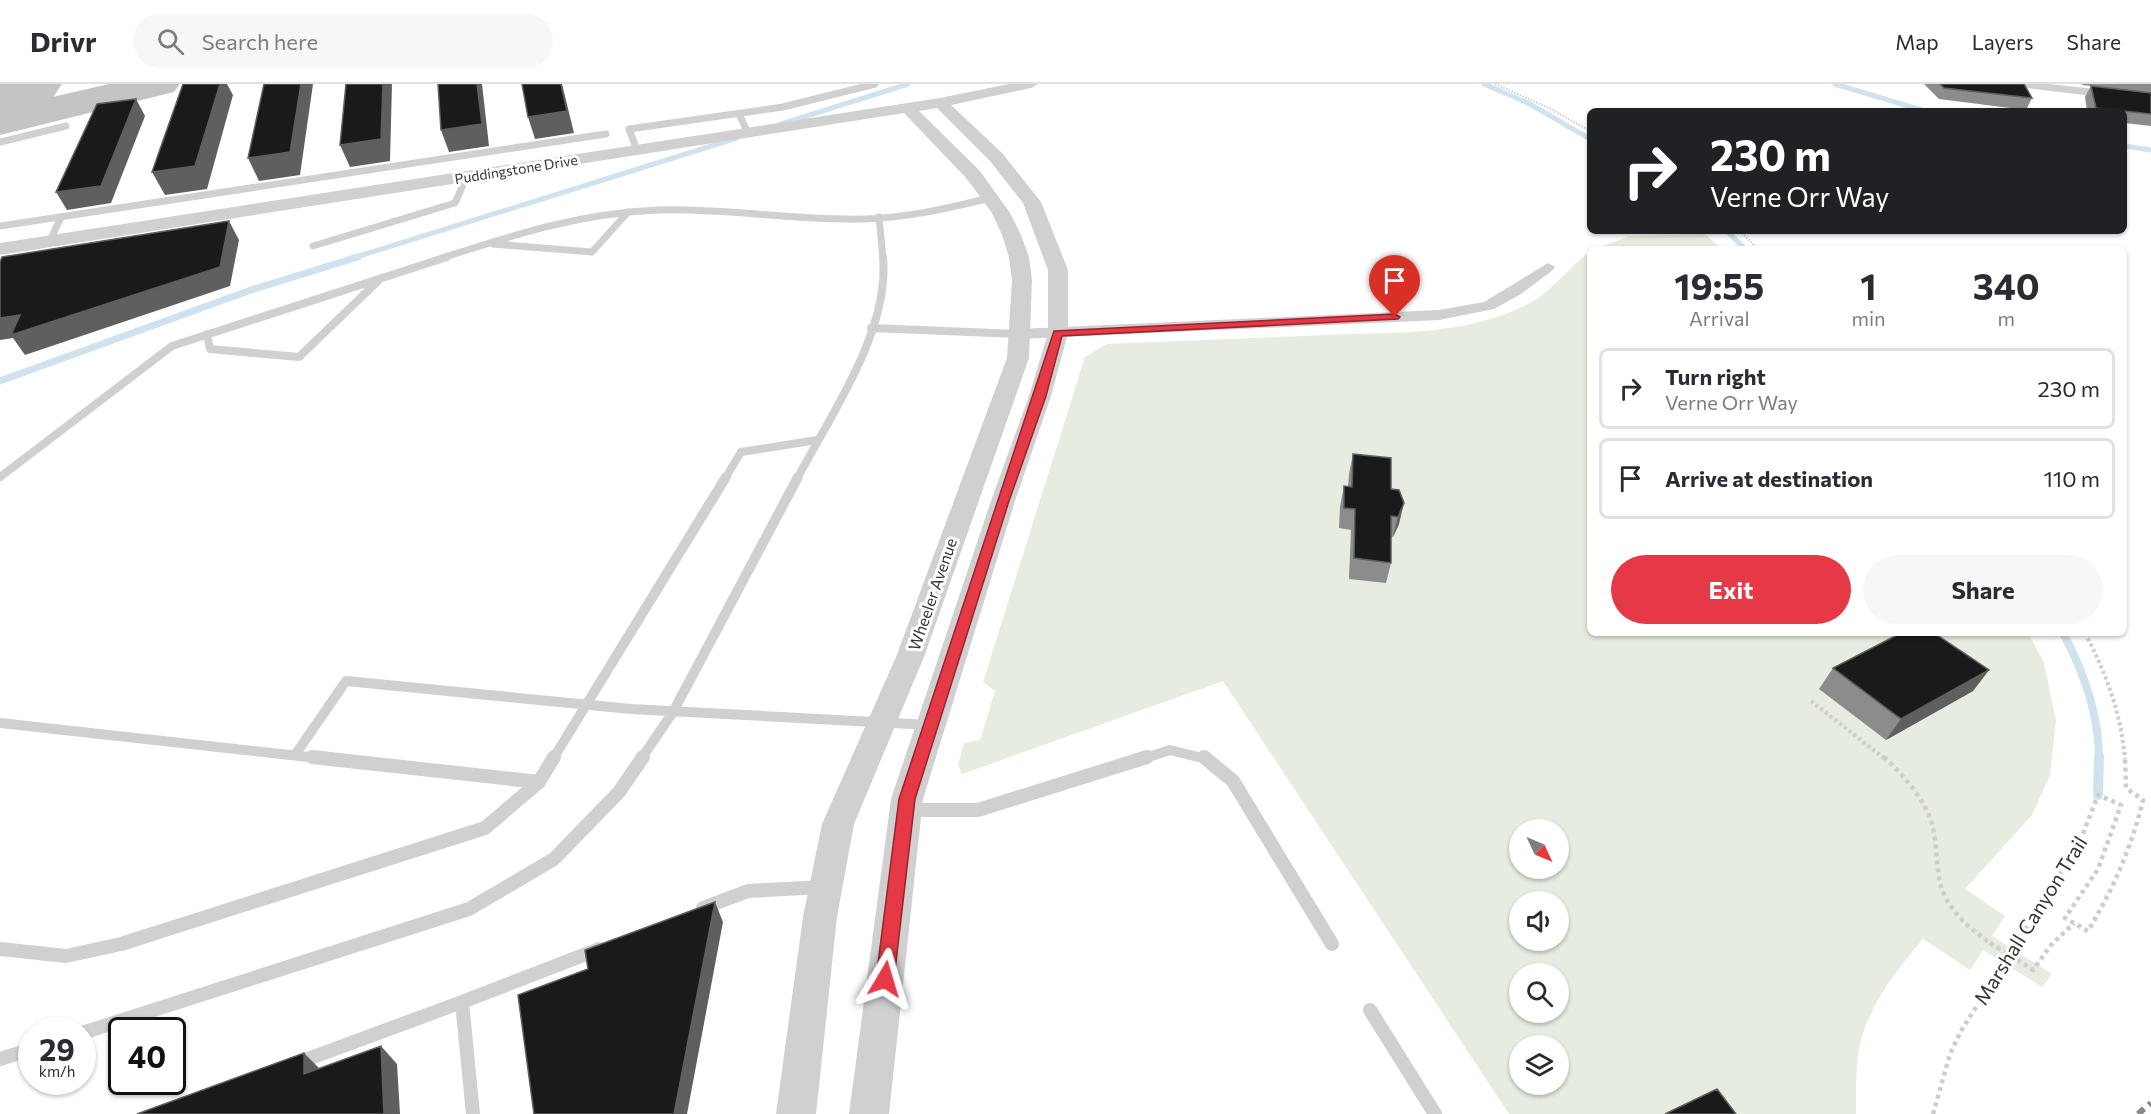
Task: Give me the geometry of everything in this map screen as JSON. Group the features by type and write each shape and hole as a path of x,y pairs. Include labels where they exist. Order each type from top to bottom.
{"street":[{"name":"Puddingstone Drive","path":"0,249 940,103 1031,84"},
{"path":"2018,84 2151,99"},
{"path":"869,1114 905,810 930,725 1040,396 1058,333 1058,270 1032,202 996,158 940,103"},
{"name":"Wheeler Avenue","path":"796,1114 826,886 838,824 910,657 945,554 1018,358 1020,258 999,210 951,150 907,108"},
{"path":"1019,334 1439,315 1488,306 1516,291 1548,267"}],"lane":[{"path":"637,150 629,129 783,107 875,84"},
{"path":"739,114 748,133"},
{"path":"0,142 66,126"},
{"path":"0,226 606,134"},
{"path":"313,246 455,203 467,176"},
{"path":"0,477 172,346 544,225 628,212 661,210 865,219 944,209 990,198"},
{"path":"487,244 592,252 628,212"},
{"path":"50,241 62,217"},
{"path":"96,1029 469,909 554,859 619,792 673,712 865,350 885,282 879,217"},
{"path":"207,334 210,349 299,357 380,278"},
{"path":"871,328 1019,334"},
{"path":"0,949 66,956 121,944 485,828 539,782 741,452 818,440"},
{"path":"295,755 346,681 585,706 673,712 883,720 930,725"},
{"path":"0,723 539,782"},
{"path":"905,810 978,810 1170,750 1204,757 1233,781 1332,944"},
{"path":"694,912 748,891 826,886"},
{"path":"279,1070 618,941"},
{"path":"462,1002 473,1114"},
{"path":"1370,1010 1435,1114"},
{"path":"0,1059 18,1053"}],"path":[{"path":"1495,84 1531,99 1587,129"},
{"path":"1743,234 1755,246"},
{"path":"1811,701 1886,757 1929,814 1936,839 1941,890 1962,922 1989,943 2033,970 2051,945 2074,923 2088,931 2103,907 2128,856 2143,800 2126,788 2124,733 2107,677 2086,636"},
{"name":"Marshall Canyon Trail","path":"1933,1114 1950,1054 1961,1031 2079,844 2098,795 2121,805 2098,868 2065,918 2074,923"}],"shaded area":[{"path":"1705,234 1719,246 1604,246 1629,236"},
{"path":"1587,254 1587,636 2030,636 2044,663 2056,721 2050,775 2032,815 1965,889 2005,916 1992,936 2052,974 2042,987 1983,950 1970,970 1923,939 1883,991 1865,1027 1858,1059 1856,1114 1509,1114 1223,681 962,774 958,765 964,743 980,740 995,691 983,682 1085,357 1107,344 1427,331 1452,328 1501,316 1534,301"}],"building":[{"path":"183,84 220,84 195,166 152,172"},
{"path":"264,84 301,84 290,152 248,158"},
{"path":"346,84 383,84 381,139 340,145"},
{"path":"438,84 477,84 482,124 441,130"},
{"path":"522,84 561,84 567,111 528,117"},
{"path":"1940,84 2024,84 2032,98 1944,88"},
{"path":"2091,86 2151,93 2151,114 2127,111 2127,108 2096,108"},
{"path":"136,99 101,186 56,192 97,104"},
{"path":"229,221 220,267 11,335 20,315 0,318 0,262 2,257"},
{"path":"1353,454 1391,458 1391,489 1399,490 1404,503 1398,517 1391,516 1391,563 1354,558 1355,509 1344,508 1344,486 1352,487"},
{"path":"1895,636 1938,636 1989,670 1901,719 1833,668"},
{"path":"715,902 674,1114 534,1114 518,995 588,969 585,950"},
{"path":"381,1046 384,1114 137,1114 304,1053 304,1074"},
{"path":"1717,1089 1736,1114 1665,1114"}],"waterway":[{"path":"781,124 908,84"},
{"path":"1484,84 1528,103 1587,137"},
{"path":"1835,84 1915,108"},
{"path":"353,258 737,138"},
{"path":"2127,146 2151,150"},
{"path":"1730,234 1742,246"},
{"path":"0,381 251,290 358,257"},
{"path":"2064,636 2089,694 2096,726 2099,758"},
{"path":"2098,795 2099,758"}],"taxiway":[{"path":"0,122 160,84"}],"runway":[{"path":"0,87 13,84"}],"railway":[{"path":"2138,1114 2151,1103"}],"route":[{"path":"885,979 907,799 1003,501 1040,396 1058,333 1395,317"}]}
